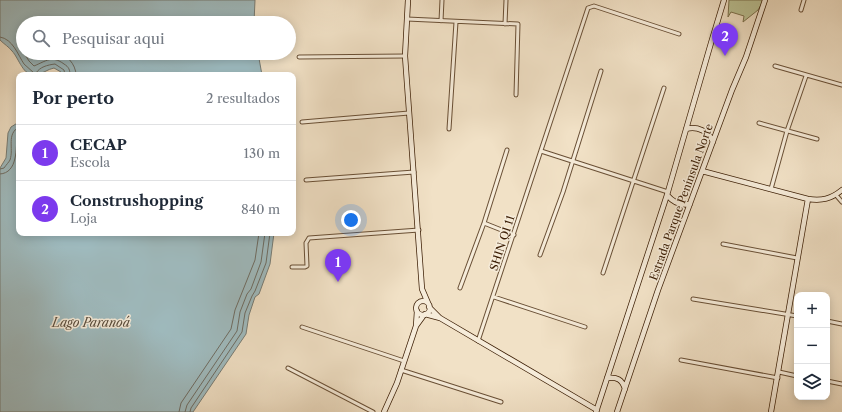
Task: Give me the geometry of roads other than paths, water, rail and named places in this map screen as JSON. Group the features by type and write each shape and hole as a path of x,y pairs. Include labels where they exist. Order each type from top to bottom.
{"street":[{"path":"408,0 405,56 419,230 422,289 429,310 416,326"},
{"path":"441,21 442,0"},
{"path":"505,24 506,0"},
{"name":"Estrada Parque Península Norte","path":"596,411 668,194 724,0"},
{"name":"Estrada Parque Península Norte","path":"617,412 658,290 732,90 746,57 765,0"},
{"path":"801,10 804,0"},
{"name":"SHIN QI 11","path":"478,341 494,297 587,10 594,6 679,34"},
{"path":"407,19 518,24 516,95"},
{"path":"450,129 456,22"},
{"path":"299,57 405,56"},
{"path":"775,66 842,85"},
{"path":"540,255 573,161 602,71"},
{"path":"771,189 806,76"},
{"path":"603,273 664,88"},
{"path":"302,122 410,113"},
{"path":"759,123 817,139"},
{"path":"686,129 693,128 704,131 709,134 713,142"},
{"path":"460,288 484,223 507,150"},
{"path":"541,151 633,180 668,194 670,199 682,205 690,204"},
{"path":"702,171 808,199 829,199 842,190"},
{"path":"306,180 414,172"},
{"path":"836,195 842,202"},
{"path":"771,412 808,199"},
{"path":"484,223 514,235"},
{"path":"292,267 307,266 308,257 306,243 308,238 419,230"},
{"path":"723,244 798,258"},
{"path":"384,412 393,393 416,326 416,308 422,289"},
{"path":"494,297 584,327"},
{"path":"693,299 794,316"},
{"path":"418,303 423,301 440,318 596,411"},
{"path":"417,311 419,314 440,318"},
{"path":"830,322 842,324"},
{"path":"302,327 404,361"},
{"path":"681,360 778,378"},
{"path":"288,368 374,412"},
{"path":"401,370 502,402"},
{"path":"779,372 794,375"},
{"path":"608,378 616,378 620,380 625,389"},
{"path":"830,382 842,384"}],"water":[{"path":"0,0 255,0 254,16 16,16 16,56 0,40"},
{"path":"18,60 259,60 261,72 61,72 54,68 43,72 27,72"},
{"name":"Lago Paranoá","path":"16,124 16,236 274,236 270,264 259,294 255,297 249,315 246,334 193,412 0,412 0,168 6,158 8,133 11,127"}],"place":[{"name":"Construshopping","path":"725,56"},
{"name":"CECAP","path":"338,282"}]}
